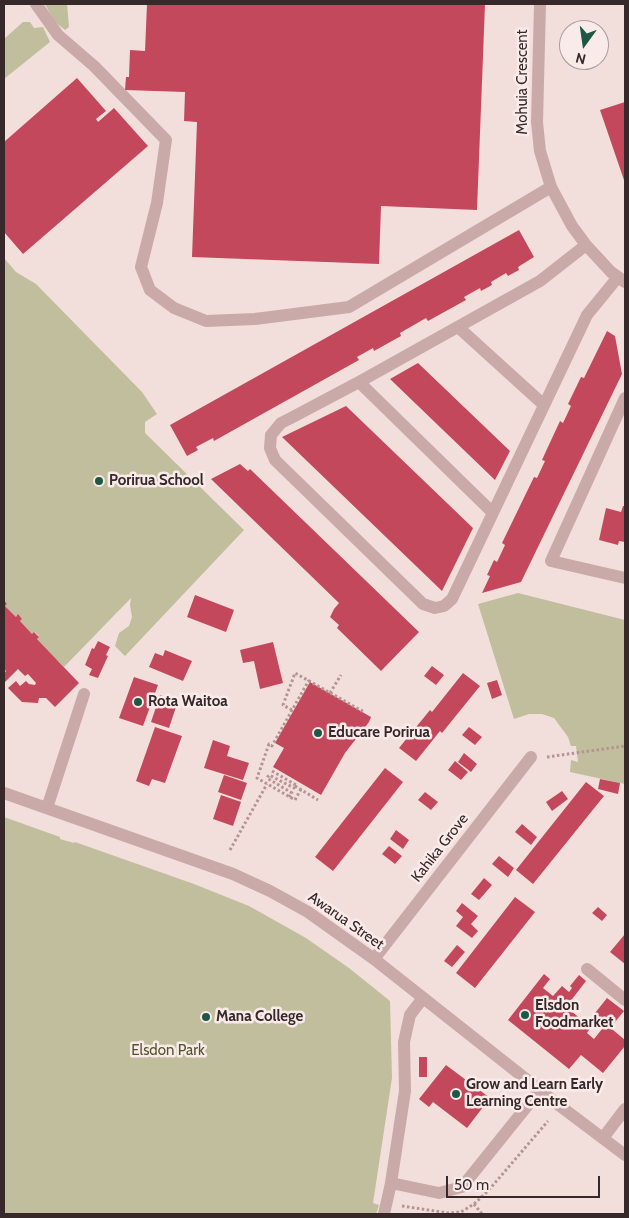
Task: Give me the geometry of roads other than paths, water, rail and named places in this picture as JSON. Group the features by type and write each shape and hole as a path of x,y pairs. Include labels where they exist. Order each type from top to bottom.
{"street":[{"path":"36,4 58,35 94,66 166,140 157,203 142,267 150,290 174,308 206,321 254,319 349,307 551,187"},
{"name":"Mohuia Crescent","path":"540,4 537,122 540,151 551,187 572,226 604,266 622,280"},
{"path":"586,245 540,281 281,423 271,435 270,448 275,460 423,604 435,608 440,607 444,606 452,598 587,315 622,280"},
{"path":"458,327 544,405"},
{"path":"358,382 492,512"},
{"path":"625,398 551,561 625,578"},
{"path":"47,808 84,694"},
{"name":"Kahika Grove","path":"374,958 531,757"},
{"name":"Awarua Street","path":"4,793 250,882 308,912 374,958 625,1156"},
{"path":"587,969 625,1000"},
{"path":"384,1214 391,1182 405,1091 404,1042 410,1015 423,998"},
{"path":"391,1182 439,1193 462,1187 540,1090"},
{"path":"603,1138 625,1109"}],"place":[{"name":"Porirua School","path":"99,481"},
{"name":"Rota Waitoa","path":"138,702"},
{"name":"Educare Porirua","path":"318,733"},
{"name":"Elsdon Foodmarket","path":"525,1015"},
{"name":"Mana College","path":"206,1017"},
{"name":"Grow and Learn Early Learning Centre","path":"456,1094"}],"park label":[{"name":"Elsdon Park","path":"168,1051"}]}
